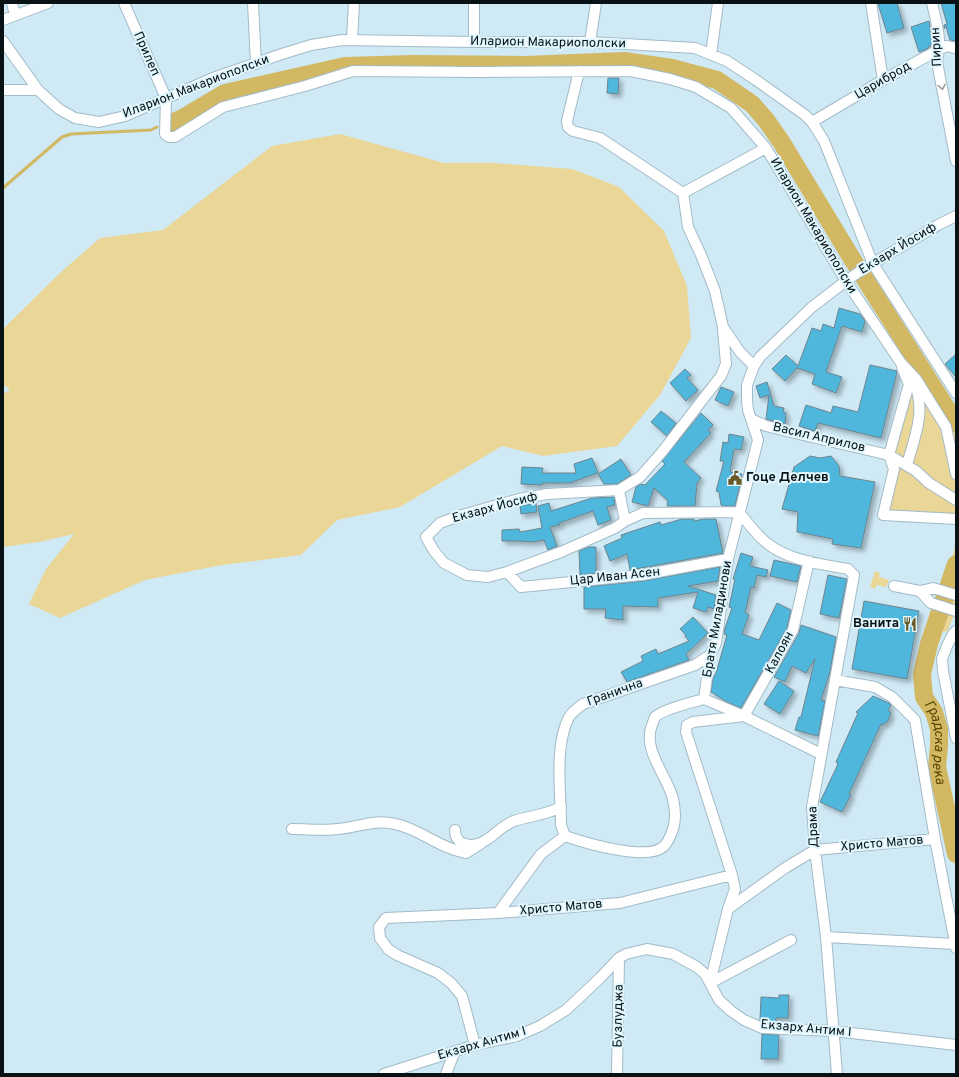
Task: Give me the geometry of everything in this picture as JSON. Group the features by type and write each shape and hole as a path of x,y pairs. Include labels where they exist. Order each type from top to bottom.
{"street":[{"path":"12,3 15,15"},
{"path":"3,20 48,3"},
{"name":"Прилеп","path":"124,3 166,98 165,134 169,137 175,137 223,107"},
{"path":"253,3 256,64"},
{"path":"352,40 354,3"},
{"path":"474,3 474,42"},
{"path":"590,42 596,3"},
{"path":"711,54 718,3"},
{"path":"871,3 883,80"},
{"name":"Пирин","path":"932,3 939,35 940,49 937,62 956,161"},
{"name":"Иларион Макариополски","path":"3,41 38,90 59,109 75,118 99,122 125,116 213,78 311,45 342,40 590,42 695,48 727,61 805,115 812,122 824,141 873,264 956,393"},
{"name":"Цариброд","path":"812,122 883,80 940,49 946,46 956,48"},
{"name":"Иларион Макариополски","path":"223,107 306,86 353,71 631,71 670,79 696,87 730,108 766,148 846,281 901,363 916,379 946,428 956,474"},
{"path":"579,71 567,121 568,127 573,131 600,138 683,193 688,227 715,291 723,327 740,352 754,366"},
{"path":"3,90 38,90"},
{"path":"683,193 766,148"},
{"name":"Екзарх Йосиф","path":"754,366 760,358 812,307 846,281 863,269 938,224 956,216"},
{"name":"Екзарх Йосиф","path":"507,572 488,577 467,575 444,562 434,551 426,537 440,523 519,499 547,494 619,490 640,477 662,452 721,376 726,364 723,327"},
{"path":"901,363 909,384 889,455 894,469 883,515 954,518 956,506"},
{"path":"901,363 914,382 920,404 920,415 907,465"},
{"name":"Братя Миладинови","path":"704,699 710,655 716,643 728,559 758,440 747,400 747,386 754,366"},
{"name":"Васил Априлов","path":"751,419 766,426 889,455 916,471 929,483 956,500"},
{"path":"619,490 625,521"},
{"path":"507,572 560,552 614,528 643,513 739,512 767,544 780,552 809,561"},
{"name":"Цар Иван Асен","path":"507,572 521,587 642,576 728,559"},
{"name":"Драма","path":"809,561 848,569 854,575 854,582 812,807 815,850 826,937 837,1074"},
{"name":"Калоян","path":"744,716 793,630 809,561"},
{"path":"894,586 920,591 933,588 956,595"},
{"path":"920,591 931,603 956,611"},
{"path":"956,631 953,634 942,659 943,671 956,733"},
{"name":"Гранична","path":"565,836 561,825 560,750 562,734 570,715 583,704 696,665 710,655"},
{"path":"826,937 956,946 935,839 916,720 892,697 875,687 835,680"},
{"path":"498,913 541,854 565,836 582,842 632,853 645,853 662,848 671,836 675,822 674,800 669,785 652,751 649,732 655,717 668,710 704,699 744,716 821,754"},
{"path":"710,983 728,909 735,889 732,875 686,732 687,725 693,722 744,716"},
{"path":"292,829 338,829 373,822 390,823 404,826 456,852 466,853 482,844 504,826 513,821 552,811 561,807"},
{"path":"454,830 455,835 461,842 472,845 482,844"},
{"name":"Христо Матов","path":"728,909 785,868 815,850 935,839"},
{"name":"Христо Матов","path":"475,1045 462,996 451,983 438,973 397,955 388,949 380,938 379,927 386,918 498,913 620,904 732,875"},
{"path":"710,983 791,940"},
{"name":"Екзарх Антим I","path":"384,1074 475,1045 518,1036 540,1026 566,1010 619,958 626,954 647,949 673,954 698,967 705,974 719,1000 744,1020 762,1028 834,1031 956,1045"},
{"name":"Бузлуджа","path":"617,1074 619,958"},
{"path":"446,1074 455,1051"}],"shaded area":[{"path":"340,134 444,163 495,163 572,169 619,187 664,231 687,286 691,338 660,395 617,446 543,456 502,446 400,507 337,520 301,555 222,565 145,580 60,618 29,604 46,569 74,534 39,542 3,547 3,394 10,390 3,384 3,329 60,273 100,238 163,230 272,146"},
{"path":"929,370 956,410 956,525 952,518 883,515 889,455 909,384"},
{"path":"956,544 956,610 947,632 928,629 930,619 945,583"},
{"path":"875,571 880,573 879,577 889,580 886,587 877,585 875,589 870,587"}],"building":[{"path":"897,3 904,28 887,33 878,4"},
{"path":"941,3 956,3 956,41 950,40 946,26 944,29 944,25 947,24"},
{"path":"929,21 932,43 927,49 919,52 911,27"},
{"path":"608,78 619,78 618,94 607,93"},
{"path":"839,308 860,314 865,321 862,332 842,326 826,372 842,377 836,393 812,384 815,374 797,368 785,381 772,369 786,355 798,366 812,328 821,331 823,324 834,328"},
{"path":"956,354 956,377 945,364"},
{"path":"870,365 897,371 881,438 818,423 815,431 799,426 806,405 831,413 833,406 858,412"},
{"path":"685,369 691,375 687,378 698,390 686,401 670,383"},
{"path":"767,382 774,406 784,408 783,412 786,413 785,424 766,419 769,395 760,398 756,386"},
{"path":"721,387 734,392 728,406 715,400"},
{"path":"661,411 676,423 667,436 651,422"},
{"path":"701,413 713,425 708,430 711,433 684,462 701,478 697,483 695,506 667,506 668,501 654,488 648,506 632,502 636,487 641,484 645,485 665,464 662,461"},
{"path":"729,434 744,437 741,450 734,449 730,472 742,474 735,506 723,506 721,505 719,492 716,491 724,461 720,461 723,442 728,443"},
{"path":"810,456 820,458 831,456 839,466 840,476 875,482 861,548 832,544 833,539 797,532 798,512 782,509 794,467"},
{"path":"592,458 598,473 572,483 542,483 542,485 521,484 522,467 543,468 542,473 576,473 574,464"},
{"path":"621,459 631,475 617,484 604,484 598,474"},
{"path":"614,497 615,505 607,507 611,520 598,525 593,511 559,523 560,525 550,527 557,546 548,550 544,540 531,542 502,541 502,530 519,529 520,532 542,528 538,506 549,503 551,511 592,498"},
{"path":"536,503 537,512 521,514 520,506"},
{"path":"682,519 694,519 694,521 716,519 723,553 630,570 627,554 610,561 604,546 622,538 621,535 660,522 661,525"},
{"path":"589,547 596,547 596,573 580,575 579,551"},
{"path":"741,553 753,557 750,566 768,570 766,577 757,575 754,588 751,587 745,613 749,615 742,634 759,640 777,603 791,610 787,628 741,708 727,702 711,692 713,678 716,673 727,635 724,634 732,608 729,607 735,579 733,579"},
{"path":"774,560 801,566 797,582 770,576"},
{"path":"720,567 718,581 688,586 716,595 714,609 708,607 706,612 693,608 698,592 658,598 658,607 623,606 623,620 605,618 606,609 584,609 584,587 643,581"},
{"path":"828,575 847,579 839,618 820,614"},
{"path":"864,601 919,611 907,679 852,669"},
{"path":"693,617 708,633 686,654 689,660 627,682 621,672 643,661 641,656 656,649 658,654 689,641 680,629"},
{"path":"801,625 836,637 830,672 821,700 825,701 818,736 795,730 799,717 801,717 815,659 806,673 792,666 785,682 774,677 799,633"},
{"path":"779,681 794,691 780,714 764,704"},
{"path":"873,696 889,703 891,705 888,710 891,713 888,721 883,725 881,724 849,794 851,795 842,812 820,802 838,764 836,762 858,713 856,712"},
{"path":"779,995 789,995 788,1018 776,1018 776,1022 764,1022 760,1020 761,997 779,998"},
{"path":"762,1034 779,1035 778,1059 761,1059"}],"waterway":[{"path":"173,122 181,119 225,93 345,66 411,64 525,65 624,61 672,68 717,80 752,104 766,120 782,143 851,257 956,423"},
{"path":"3,188 62,137 71,134 151,130 157,127"},
{"name":"Градска река","path":"956,564 929,644 922,674 924,697 934,712 939,729 937,767 956,854"}],"place":[{"name":"Гоце Делчев","path":"735,478"},
{"name":"Ванита","path":"910,624"}]}
